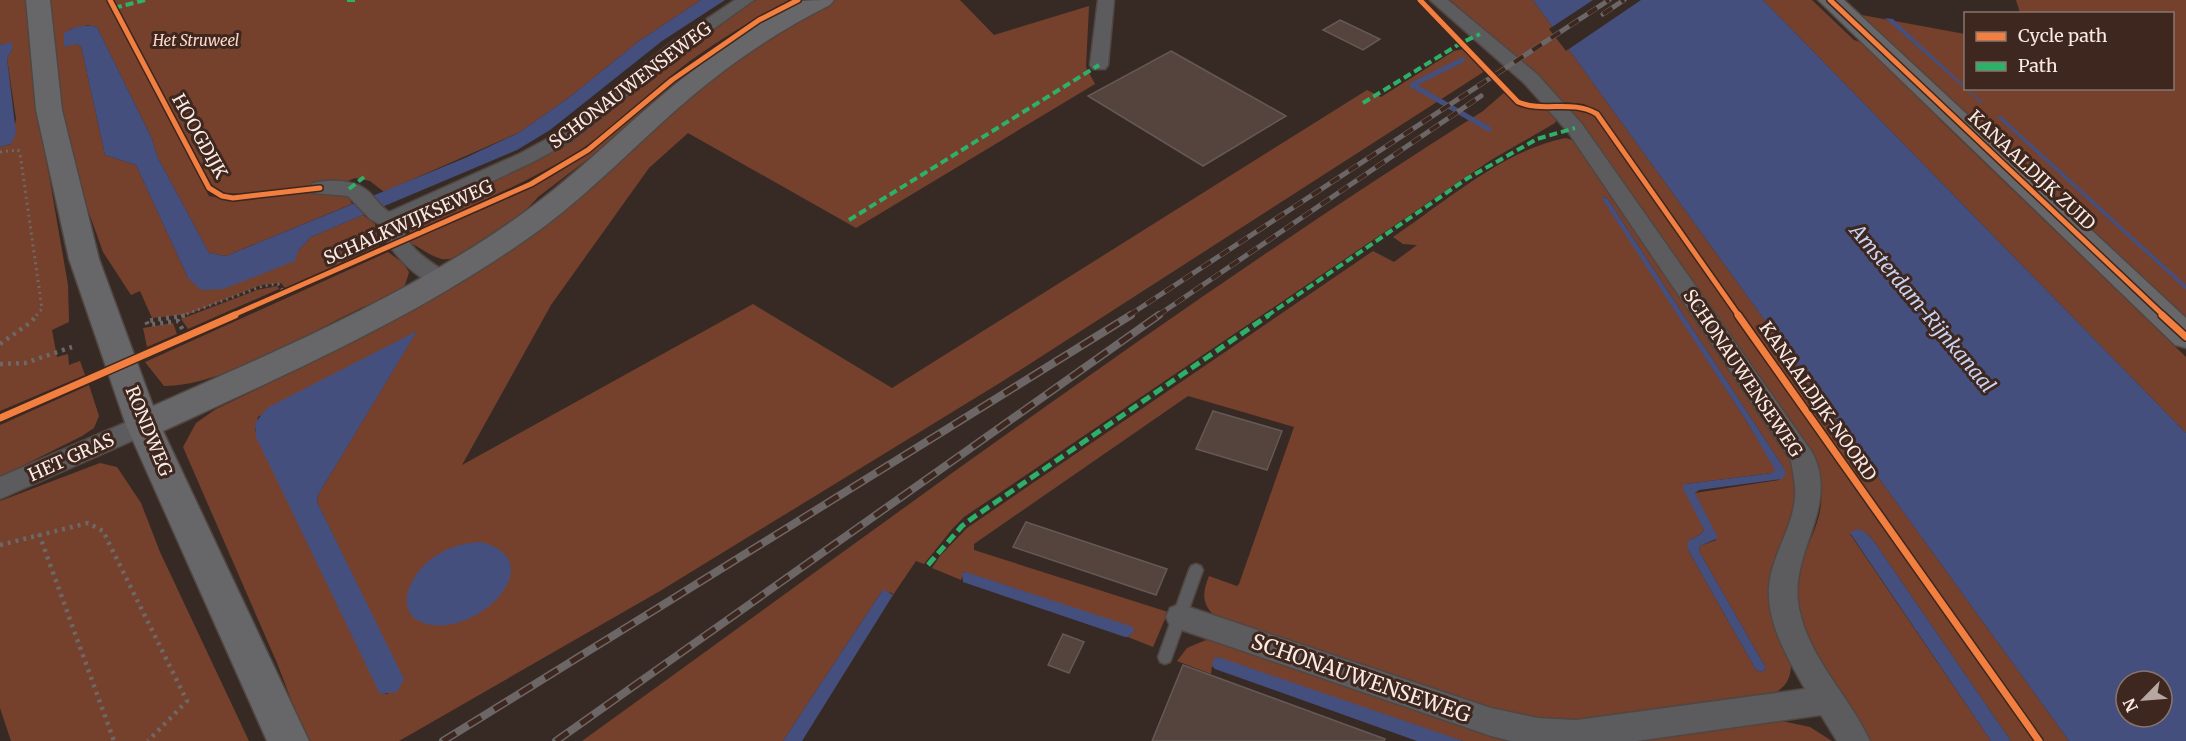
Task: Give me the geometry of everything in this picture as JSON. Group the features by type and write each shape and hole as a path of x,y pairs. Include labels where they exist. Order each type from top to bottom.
{"street":[{"name":"RONDWEG","path":"38,0 49,110 84,259 143,425 288,741"},
{"name":"SCHONAUWENSEWEG","path":"375,211 405,212 526,158 563,138 678,46 746,0"},
{"path":"143,425 304,352 443,281 537,218 681,92 721,61 822,0"},
{"path":"1098,66 1106,0"},
{"name":"SCHONAUWENSEWEG","path":"1438,0 1523,72 1575,128 1803,459 1808,477 1810,499 1806,517 1785,572 1784,603 1790,626 1854,741"},
{"name":"KANAALDIJK ZUID","path":"1830,0 2186,337"},
{"path":"320,188 349,189 375,211 396,243 443,281"},
{"name":"HET GRAS","path":"0,489 143,425"},
{"name":"SCHONAUWENSEWEG","path":"1180,617 1491,722 1538,733 1576,735 1830,700"}],"lane":[{"path":"1165,657 1196,570"}],"path":[{"path":"0,152 18,150 20,153 42,309 31,322 0,344"},
{"path":"186,336 178,321 148,325 146,321 188,315 263,286 278,284 284,292"},
{"path":"273,297 294,288"},
{"path":"177,341 197,331"},
{"path":"0,364 25,363 72,348"},
{"path":"0,545 88,523 103,531 188,701 148,741"},
{"path":"39,534 114,741"}],"green space":[{"path":"0,0 27,0 33,83 68,285 69,322 52,330 57,357 68,354 69,365 80,361 85,375 0,411 0,147 11,144 16,119 7,58 12,50 12,43 0,45"},
{"path":"45,0 106,0 209,196 231,200 329,191 348,196 352,204 226,256 209,253 158,158 152,139 97,27 88,25 68,30 75,44 81,46 105,155 136,165 188,278 298,251 311,237 363,215 375,224 379,246 285,288 281,283 261,285 189,314 152,318 140,291 131,295 103,252 74,171 60,116"},
{"name":"Het Struweel","path":"114,0 701,0 639,41 571,96 520,132 384,192 370,181 355,178 336,186 242,194 225,193 212,185"},
{"path":"756,0 789,0 711,46 667,79 607,130 565,159 500,193 410,233 406,227 414,217 444,199 518,169 553,151 594,122 691,42"},
{"path":"800,0 811,0 763,26 538,197 507,226 479,246 465,254 442,259 409,242 513,196 570,165 692,68 737,37"},
{"path":"835,0 960,0 994,35 1089,6 1086,67 1095,84 856,228 688,133 649,168 551,305 462,465 753,304 892,388 1367,90 1381,97 1454,51 1464,49 1485,71 1003,381 660,591 399,741 307,741 277,663 183,447 196,423 216,409 330,354 470,277 575,199 697,89 794,21","holes":["416,332 318,495 317,502 374,620 388,694 380,693 255,430 258,417"]},
{"path":"1450,0 1533,0 2069,741 2044,741 1601,114 1584,104 1563,102"},
{"path":"1763,0 1812,0 1854,40 1869,45 1918,92 1940,120 2186,357 2186,433"},
{"path":"2016,0 2186,0 2186,324 1851,13 1964,34 1964,90 2174,90 2174,12 2020,12"},
{"path":"1505,92 1522,107 1552,110 1558,116 1555,123 1491,160 964,517 924,564 916,561 893,595 882,591 783,741 582,741 1140,340 1253,262 1483,111"},
{"path":"1576,106 1589,110 1595,115 2034,741 2011,741 1873,540 1865,532 1850,534 1991,741 1867,741 1811,649 1796,610 1795,594 1798,575 1819,516 1820,483 1815,463 1587,131 1568,107"},
{"path":"1566,138 1575,141 1792,462 1799,485 1791,666 1787,682 1777,692 1766,697 1568,723 1505,714 1218,618 1208,609 1204,599 1209,576 1237,586 1239,584 1294,427 1188,396 974,544 974,550 1168,612 1153,647 1128,637 1131,634 964,572 961,580 932,568 940,556 967,528 1373,251 1394,262 1417,245 1403,244 1393,237 1476,178 1521,153","holes":["1603,197 1607,198 1784,468 1779,480 1695,493 1716,540 1700,546 1699,551 1766,668 1762,672 1756,670 1688,550 1690,540 1704,530 1686,484 1772,473 1776,470"]},
{"path":"388,252 403,263 409,272 399,293 361,308 264,357 212,377 187,384 164,386 145,362"},
{"path":"277,286 279,289 188,329 181,319 257,290"},
{"path":"173,323 177,334 147,347 143,328"},
{"path":"89,385 99,416 94,428 0,477 0,425"},
{"path":"100,463 117,467 141,503 160,552 249,741 11,741 0,708 0,501"},
{"path":"1206,640 1217,641 1513,741 1463,741 1212,666 1211,674 1177,661 1187,648"},
{"path":"1782,721 1810,727 1832,741 1630,741"}],"water":[{"path":"701,0 725,0 662,41 550,130 517,150 311,237 298,251 295,261 223,289 201,290 188,278 136,165 105,155 81,46 75,44 64,47 64,33 67,31 75,27 97,27 152,139 158,158 209,253 226,256 465,158 520,132 571,96 639,41"},
{"name":"Amsterdam-Rijnkanaal","path":"1533,0 1763,0 2186,433 2186,741 2069,741"},
{"path":"1885,18 1893,19 1964,85 1964,88"},
{"path":"12,42 12,50 7,58 16,133 11,144 0,147 0,45"},
{"path":"1966,90 1983,102 1981,103"},
{"path":"2001,116 2186,285 2186,290 1997,117"},
{"path":"1601,197 1607,198 1784,468 1786,474 1782,479 1699,490 1695,493 1718,538 1700,546 1699,551 1766,668 1762,672 1756,670 1688,550 1688,541 1704,530 1682,486 1772,473 1775,470 1747,422"},
{"path":"417,331 318,495 317,502 404,679 397,692 380,694 256,437 255,423 267,408"},
{"path":"1857,529 1865,532 1873,540 2011,741 1991,741 1850,533"},
{"path":"481,542 501,551 510,564 509,579 500,595 486,609 468,619 447,625 427,624 415,619 409,611 407,602 408,592 418,572 434,557 451,548"},
{"path":"966,572 1133,627 1134,631 1125,637 963,582 962,573"},
{"path":"885,590 893,595 802,741 783,741 882,591"},
{"path":"1218,657 1463,741 1417,741 1215,669 1212,666 1214,658"}],"pier":[{"path":"1593,0 1641,0 1566,51 1549,29"},
{"path":"1498,62 1520,82 1511,89 1489,68"}],"building":[{"path":"1340,20 1380,39 1363,50 1323,30"},
{"path":"1171,51 1286,116 1203,166 1088,96"},
{"path":"1213,411 1282,431 1267,470 1196,449"},
{"path":"1026,522 1167,569 1156,595 1013,547"},
{"path":"1063,634 1084,642 1069,673 1048,665"},
{"path":"1183,665 1385,739 1384,741 1152,741"}],"waterway":[{"path":"1462,60 1412,85 1489,129"}],"railway":[{"path":"1128,316 1609,0"},
{"path":"1603,14 1624,0"},
{"path":"1157,316 1481,96"},
{"path":"443,741 1131,315"},
{"path":"556,741 1159,315"}],"marked path":[{"path":"114,8 145,0"},
{"path":"347,0 358,0"},
{"path":"1363,103 1461,43 1480,34"},
{"path":"849,220 1099,65"},
{"path":"928,565 962,526 974,517 1468,178 1537,139 1575,128"},
{"path":"349,189 364,177"}],"cycle path":[{"name":"HOOGDIJK","path":"110,0 209,188 222,196 233,198 320,188"},
{"name":"SCHALKWIJKSEWEG","path":"0,418 531,184 588,150 672,80 759,20 798,0"},
{"name":"KANAALDIJK-NOORD","path":"1420,0 1518,102 1537,107 1578,106 1588,108 1597,114 2039,741"},
{"path":"1830,0 2186,337"}]}
